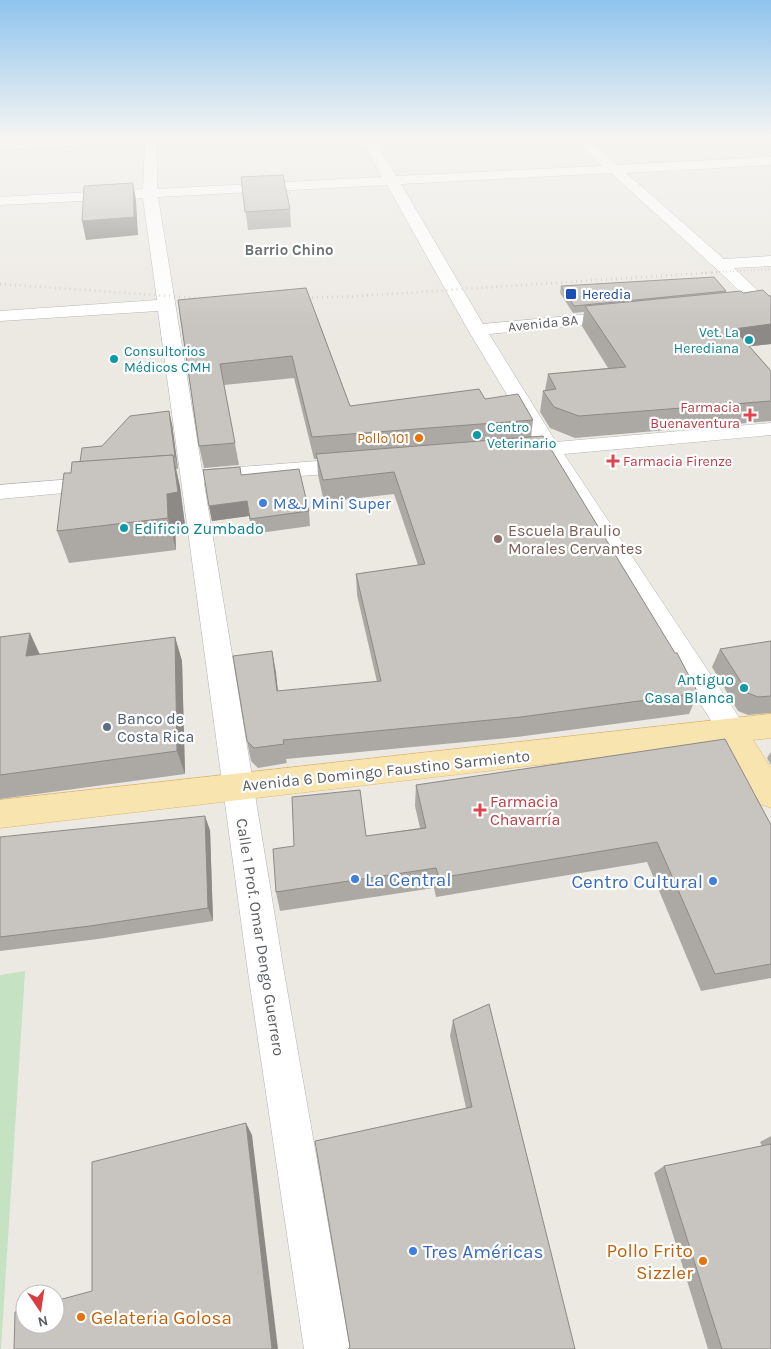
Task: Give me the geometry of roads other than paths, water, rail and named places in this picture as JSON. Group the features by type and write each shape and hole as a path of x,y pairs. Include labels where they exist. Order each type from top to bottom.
{"main road":[{"name":"Avenida 6 Domingo Faustino Sarmiento","path":"0,814 771,726"},
{"path":"732,730 771,795"}],"street":[{"name":"Calle 1 Prof. Omar Dengo Guerrero","path":"151,201 166,305 182,478 238,787 327,1349"},
{"path":"403,201 477,330 550,449 732,730"},
{"path":"649,201 765,308"},
{"path":"719,264 771,261"},
{"path":"739,304 765,308"},
{"path":"0,316 166,305"},
{"name":"Avenida 8A","path":"477,330 632,314"},
{"path":"491,454 771,429"},
{"path":"182,478 372,463"},
{"path":"0,492 115,483"}],"railway":[{"path":"702,273 771,269"},
{"path":"297,298 359,296 721,272"},
{"path":"0,284 212,299"}],"place":[{"name":"Heredia","path":"571,294"},
{"name":"Vet. La Herediana","path":"749,340"},
{"name":"Consultorios Médicos CMH","path":"114,359"},
{"name":"Farmacia Buenaventura","path":"750,415"},
{"name":"Centro Veterinario","path":"477,435"},
{"name":"Pollo 101","path":"419,438"},
{"name":"Farmacia Firenze","path":"613,461"},
{"name":"M&J Mini Super","path":"263,503"},
{"name":"Edificio Zumbado","path":"124,528"},
{"name":"Escuela Braulio Morales Cervantes","path":"498,539"},
{"name":"Antiguo Casa Blanca","path":"744,688"},
{"name":"Banco de Costa Rica","path":"107,727"},
{"name":"Farmacia Chavarría","path":"480,810"},
{"name":"La Central","path":"355,879"},
{"name":"Centro Cultural","path":"713,881"},
{"name":"Tres Américas","path":"413,1251"},
{"name":"Pollo Frito Sizzler","path":"703,1261"},
{"name":"Gelateria Golosa","path":"81,1317"}],"district":[{"name":"Barrio Chino","path":"289,250"}]}
